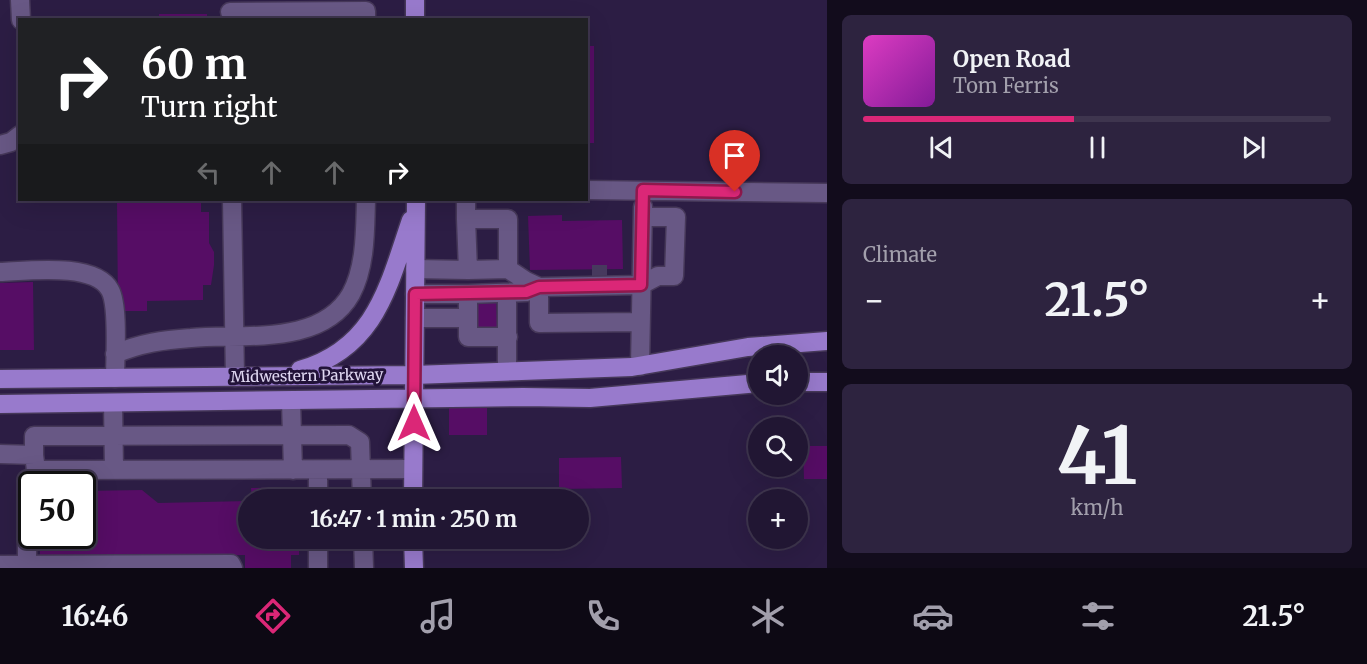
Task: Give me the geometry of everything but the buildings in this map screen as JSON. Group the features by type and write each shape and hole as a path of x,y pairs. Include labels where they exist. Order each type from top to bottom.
{"main road":[{"path":"415,0 415,18"},
{"path":"413,489 416,203"},
{"path":"280,376 319,365 353,342 378,310 416,203"},
{"name":"Midwestern Parkway","path":"0,379 414,375 640,366 748,347 827,341"},
{"path":"808,382 827,382"},
{"name":"Midwestern Parkway","path":"0,404 590,398 748,384"},
{"path":"413,549 414,568"}],"street":[{"path":"20,0 21,18"},
{"path":"230,10 366,11 366,18"},
{"path":"0,145 11,142 18,137"},
{"path":"588,190 827,193"},
{"path":"640,366 640,322 635,285 643,217 643,190"},
{"path":"232,201 235,377"},
{"path":"115,354 138,344 192,338 286,333 318,325 339,309 351,293 363,254 366,201"},
{"path":"466,201 468,270"},
{"path":"415,294 507,293 526,292 539,287 635,285 658,276 674,276 676,217 643,217"},
{"path":"466,219 508,219 508,269"},
{"path":"415,269 508,269 539,287"},
{"path":"0,272 66,271 89,274 104,282 111,291 114,306 116,378"},
{"path":"572,286 599,274 635,285"},
{"path":"539,287 538,323 640,322"},
{"path":"507,293 507,371"},
{"path":"468,294 468,337 508,337"},
{"path":"415,318 468,318"},
{"path":"291,401 293,470"},
{"path":"112,403 114,470"},
{"path":"33,471 34,436 349,435 360,442 362,489"},
{"path":"0,454 30,471"},
{"path":"318,470 318,489"},
{"path":"87,471 413,470"},
{"path":"27,565 28,549"},
{"path":"318,549 318,568"},
{"path":"363,549 363,568"},
{"path":"0,565 231,564 232,568"}],"tunnel":[{"path":"592,274 607,274"}],"route":[{"path":"414,423 415,294 526,292 539,287 641,285 643,190 735,192"}]}
